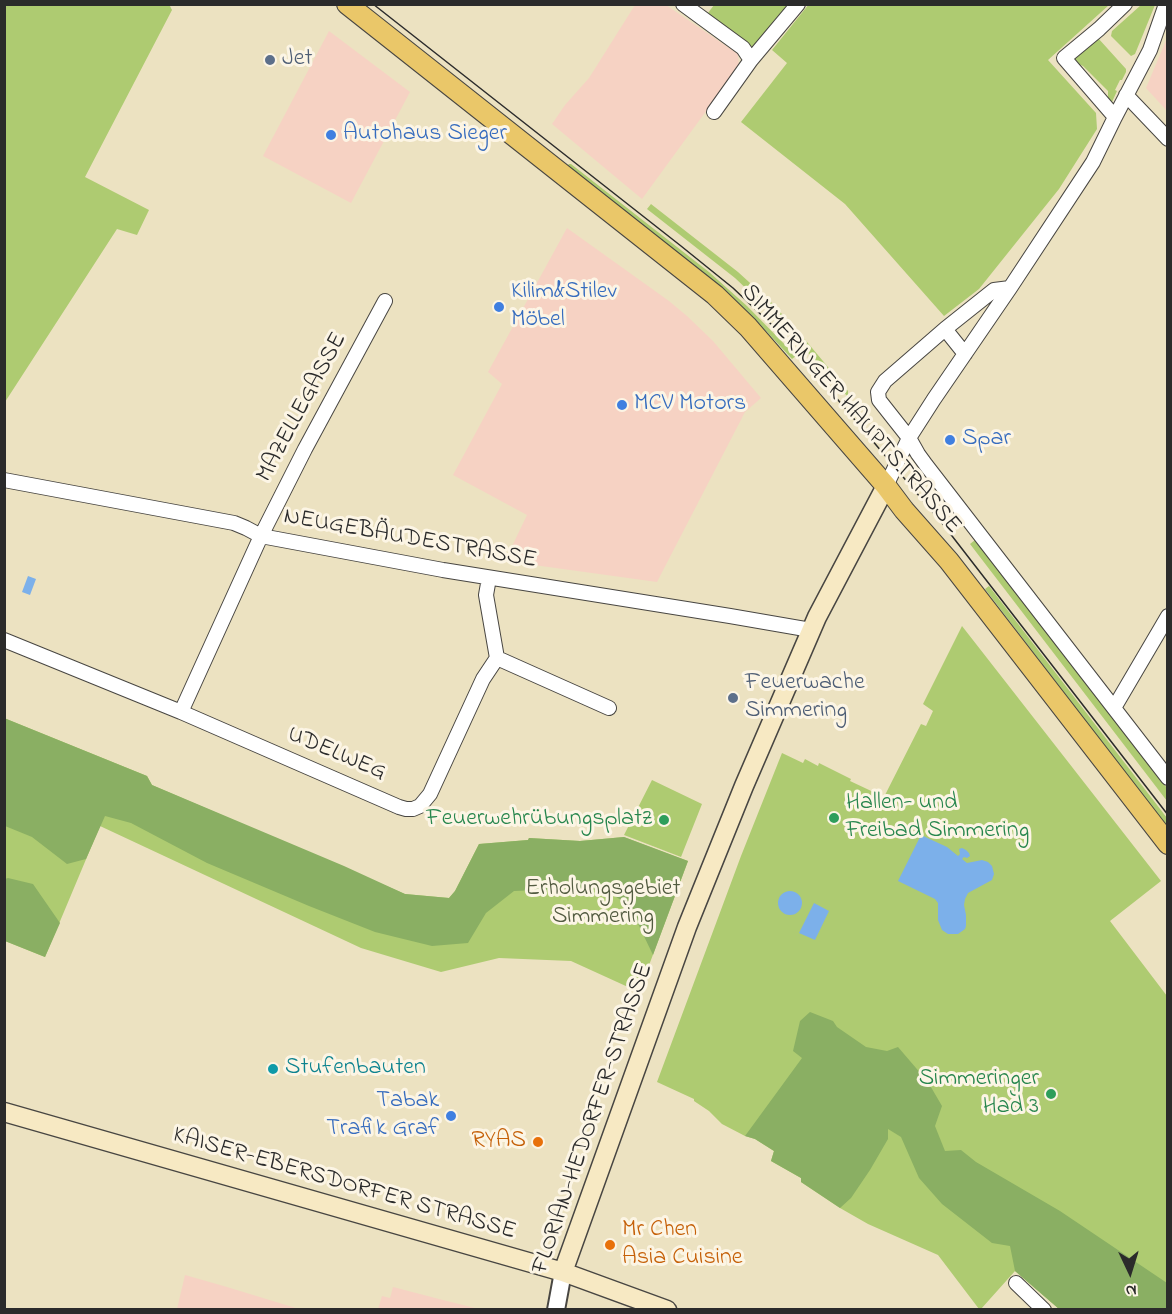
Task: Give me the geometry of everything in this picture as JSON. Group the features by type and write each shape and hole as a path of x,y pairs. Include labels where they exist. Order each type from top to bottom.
{"main road":[{"name":"SIMMERINGER HAUPTSTRASSE","path":"347,4 714,295 748,327 948,561 1167,844"},
{"name":"FLORIAN-HEDORFER-STRASSE","path":"563,1272 687,927 744,786 811,630 885,486"},
{"name":"KAISER-EBERSDORFER STRASSE","path":"4,1112 563,1272 667,1310"}],"street":[{"path":"683,4 743,48 751,60"},
{"path":"714,112 751,60 798,4"},
{"path":"1114,117 1064,58 1125,4"},
{"path":"885,486 909,438 1093,162 1150,50 1166,4"},
{"path":"1126,95 1167,139"},
{"path":"965,354 945,329 994,290 1010,288"},
{"name":"MAZELLEGASSE","path":"180,712 261,536 305,448 385,301"},
{"name":"SIMMERINGER HAUPTSTRASSE","path":"945,329 885,381 878,392 879,400 909,438 926,465 1167,778"},
{"name":"NEUGEBÄUDESTRASSE","path":"4,480 234,523 261,536 489,578 811,630"},
{"path":"489,578 486,595 497,658 609,708"},
{"path":"1114,708 1167,616"},
{"name":"UDELWEG","path":"4,640 180,712 406,809 420,806 430,794 483,679 497,658"},
{"name":"FLORIAN-HEDORFER-STRASSE","path":"556,1310 563,1272"},
{"path":"1016,1283 1044,1310"}],"shaded area":[{"path":"635,5 666,5 738,54 739,66 642,199 552,124 589,78"},
{"name":"Autohaus Sieger","path":"329,31 410,92 351,203 263,156"},
{"path":"1167,38 1167,111 1146,88"},
{"name":"MCV Motors","path":"567,228 687,316 713,341 761,398 745,412 657,582 505,561 527,515 453,475 502,384 488,372"},
{"path":"185,1275 227,1287 299,1309 177,1309"},
{"path":"393,1287 479,1309 378,1309 382,1296 390,1298"}],"green space":[{"path":"5,4 169,4 172,10 85,177 149,210 137,235 117,229 5,402"},
{"path":"809,4 1109,5 1048,60 1096,113 1097,129 1059,189 979,289 944,316 845,204 741,122 787,63 772,50"},
{"path":"714,5 788,5 753,48 708,13"},
{"path":"1141,5 1155,5 1135,54 1131,56 1111,36 1112,31"},
{"path":"1098,38 1126,69 1115,90 1117,91 1112,102 1108,99 1108,91 1083,66 1074,62 1074,58"},
{"path":"569,164 709,272 747,306 796,356 792,359 724,290 567,166"},
{"path":"651,204 738,272 771,302 848,391 848,397 772,313 735,278 647,209"},
{"path":"975,540 1167,788 1167,801 970,544"},
{"path":"989,586 1167,818 1167,827 985,589"},
{"path":"962,626 1161,881 1110,921 1167,996 1167,1309 1059,1309 1015,1271 979,1309 938,1255 868,1224 840,1208 801,1182 801,1178 771,1161 774,1151 755,1139 722,1124 694,1099 657,1082 782,753 803,763 805,759 818,766 819,763 884,797 921,724 926,726 933,711 923,704"},
{"name":"Erholungsgebiet Simmering","path":"4,718 147,776 152,785 405,894 449,898 455,891 479,844 528,840 529,838 580,841 624,837 688,861 639,992 571,961 499,958 441,972 361,948 100,826 45,957 5,941"},
{"name":"Erholungsgebiet Simmering","path":"4,718 147,776 152,785 405,894 449,898 455,891 479,844 528,840 529,838 580,841 624,837 688,861 653,955 629,905 605,890 514,891 486,913 468,943 432,946 375,932 309,906 207,863 131,823 105,816 86,859 67,864 32,837 5,826"},
{"name":"Feuerwehrübungsplatz","path":"652,780 702,804 681,857 624,835"},
{"path":"5,879 33,884 60,923 45,957 5,941"},
{"path":"810,1012 833,1021 837,1027 866,1047 887,1051 898,1047 928,1082 942,1106 935,1126 945,1151 961,1150 976,1162 1060,1211 1167,1283 1167,1309 1059,1309 1015,1271 1010,1246 992,1243 942,1204 919,1178 901,1137 888,1129 888,1139 870,1170 851,1198 840,1208 801,1182 801,1178 771,1161 774,1151 755,1139 745,1136 802,1058 793,1051 800,1021"}],"water":[{"path":"28,576 36,579 30,595 22,592"},
{"path":"921,835 947,847 958,856 959,849 966,850 970,856 962,859 967,863 982,860 992,866 994,874 992,880 968,893 965,899 966,926 958,934 948,934 942,930 938,920 938,903 935,899 898,881"},
{"path":"790,891 798,895 802,903 798,911 790,915 782,911 778,903 782,895"},
{"path":"814,903 829,911 815,940 799,933"}],"tram line":[{"path":"373,4 681,246 733,288 772,325 942,523 1168,815"}],"place":[{"name":"Jet","path":"270,60"},
{"name":"Autohaus Sieger","path":"331,135"},
{"name":"Kilim&Stilev Möbel","path":"499,307"},
{"name":"MCV Motors","path":"622,405"},
{"name":"Spar","path":"950,440"},
{"name":"Feuerwache Simmering","path":"733,698"},
{"name":"Hallen- und Freibad Simmering","path":"834,818"},
{"name":"Feuerwehrübungsplatz","path":"664,820"},
{"name":"Stufenbauten","path":"273,1069"},
{"name":"Simmeringer Had 3","path":"1051,1094"},
{"name":"Tabak Trafik Graf","path":"451,1116"},
{"name":"RYAS","path":"538,1142"},
{"name":"Mr Chen Asia Cuisine","path":"610,1245"}]}
